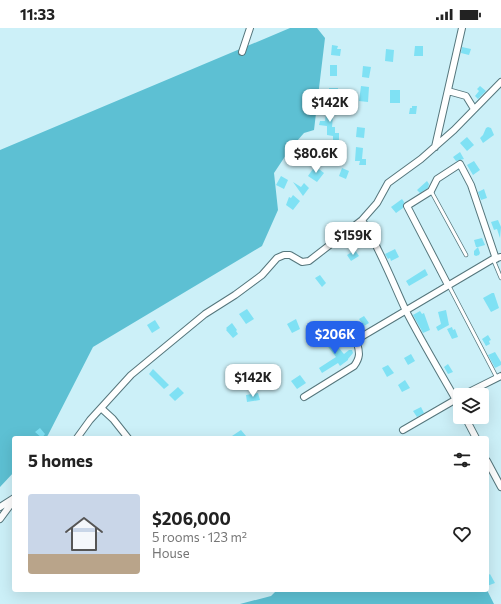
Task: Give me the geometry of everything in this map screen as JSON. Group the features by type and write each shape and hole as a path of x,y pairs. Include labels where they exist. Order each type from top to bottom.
{"street":[{"path":"242,52 250,28"},
{"path":"434,147 462,28"},
{"path":"78,436 90,420 131,375 205,314 235,295 262,275 277,258 284,254 290,255 302,262 309,261 362,220 377,203 388,183 421,159 454,130 501,82"},
{"path":"448,91 466,96 474,108"},
{"path":"304,397 354,366 360,355 357,343 361,337 496,258 471,185 460,164 436,179 431,191 407,206 448,285"},
{"path":"362,220 386,265 406,310 429,354 453,390"},
{"path":"477,388 499,377 501,385"},
{"path":"403,430 453,401"},
{"path":"101,408 113,419 126,436"},
{"path":"469,424 475,436"},
{"path":"489,465 501,486"},
{"path":"0,506 12,500"},
{"path":"0,519 12,502"}],"lane":[{"path":"431,191 466,255"},
{"path":"496,258 501,278"},
{"path":"448,285 499,377"}],"shaded area":[{"path":"290,28 317,28 325,38 314,130 304,133 290,149 274,173 278,210 262,246 93,347 47,436 12,436 12,474 0,487 0,150"},
{"path":"275,592 488,592 494,604 240,604 271,596"}],"building":[{"path":"332,45 338,46 337,49 341,49 340,56 331,55"},
{"path":"415,46 423,46 423,56 414,56"},
{"path":"462,47 471,49 469,55 461,53"},
{"path":"386,49 394,50 393,62 385,61"},
{"path":"330,65 337,65 337,76 330,76"},
{"path":"363,66 371,67 369,78 362,77"},
{"path":"361,86 369,87 368,102 359,101"},
{"path":"480,86 486,91 478,99 475,96 479,91 477,89"},
{"path":"329,88 338,88 338,96 329,95"},
{"path":"390,90 400,90 400,103 390,103"},
{"path":"341,95 348,96 348,102 340,102"},
{"path":"327,106 336,107 332,127 335,127 335,133 339,133 339,141 333,141 333,136 327,135 327,126 319,125 320,121 325,121"},
{"path":"412,106 417,106 416,114 409,114"},
{"path":"357,127 365,128 364,138 356,137"},
{"path":"488,127 491,128 494,135 483,143 480,138"},
{"path":"467,137 474,145 467,151 460,143"},
{"path":"356,147 363,148 362,159 366,159 366,165 359,165 360,161 355,161"},
{"path":"325,148 334,148 334,155 325,155"},
{"path":"460,152 464,159 456,161 453,157"},
{"path":"474,161 480,170 473,175 467,165"},
{"path":"315,166 324,173 317,182 308,176"},
{"path":"342,168 349,171 346,179 339,176"},
{"path":"281,176 288,180 284,189 276,185"},
{"path":"427,181 429,184 428,188 420,193 417,190"},
{"path":"293,182 301,187 304,183 309,188 303,196"},
{"path":"484,189 487,198 481,200 478,192"},
{"path":"293,195 300,201 293,210 286,205 289,197 291,198"},
{"path":"402,199 404,202 403,208 396,213 391,207"},
{"path":"498,220 501,227 500,238 497,229 494,230 491,222"},
{"path":"482,238 485,245 476,247 474,240"},
{"path":"478,247 480,253 476,256 474,255 474,251"},
{"path":"395,249 399,257 391,261 385,254"},
{"path":"355,250 359,256 351,261 347,255"},
{"path":"425,269 428,275 409,286 406,281"},
{"path":"320,275 326,283 322,287 315,278"},
{"path":"494,293 499,308 491,312 483,298"},
{"path":"247,309 254,319 246,324 239,314"},
{"path":"446,310 449,325 438,331 436,327 441,324 438,312"},
{"path":"420,311 422,314 424,313 430,330 423,333 413,315"},
{"path":"364,316 369,323 364,326 359,319"},
{"path":"296,319 300,329 292,333 287,324"},
{"path":"155,320 160,328 152,333 147,325"},
{"path":"232,323 238,334 233,338 226,330 226,328"},
{"path":"345,325 351,333 346,337 340,329"},
{"path":"452,327 453,330 455,329 458,337 452,339 447,329"},
{"path":"328,334 344,354 349,350 352,350 353,353 348,360 340,366 338,363 322,373 319,368 336,357 322,339"},
{"path":"488,335 491,340 489,341 490,344 486,346 482,339"},
{"path":"495,352 501,362 501,365 495,368 488,355"},
{"path":"411,354 415,361 408,365 404,358"},
{"path":"448,364 453,372 448,374 444,367"},
{"path":"388,365 394,373 387,377 382,368"},
{"path":"153,369 169,385 164,389 149,374"},
{"path":"271,372 275,377 267,384 262,378"},
{"path":"300,375 306,383 297,389 291,381"},
{"path":"405,380 410,388 402,392 398,385"},
{"path":"178,387 184,393 175,401 169,395"},
{"path":"258,393 260,400 247,402 246,395"},
{"path":"421,407 424,413 417,417 413,411"},
{"path":"40,428 45,434 44,436 40,436 35,432"},
{"path":"241,430 246,436 232,436"},
{"path":"490,574 495,583 489,585"}]}
